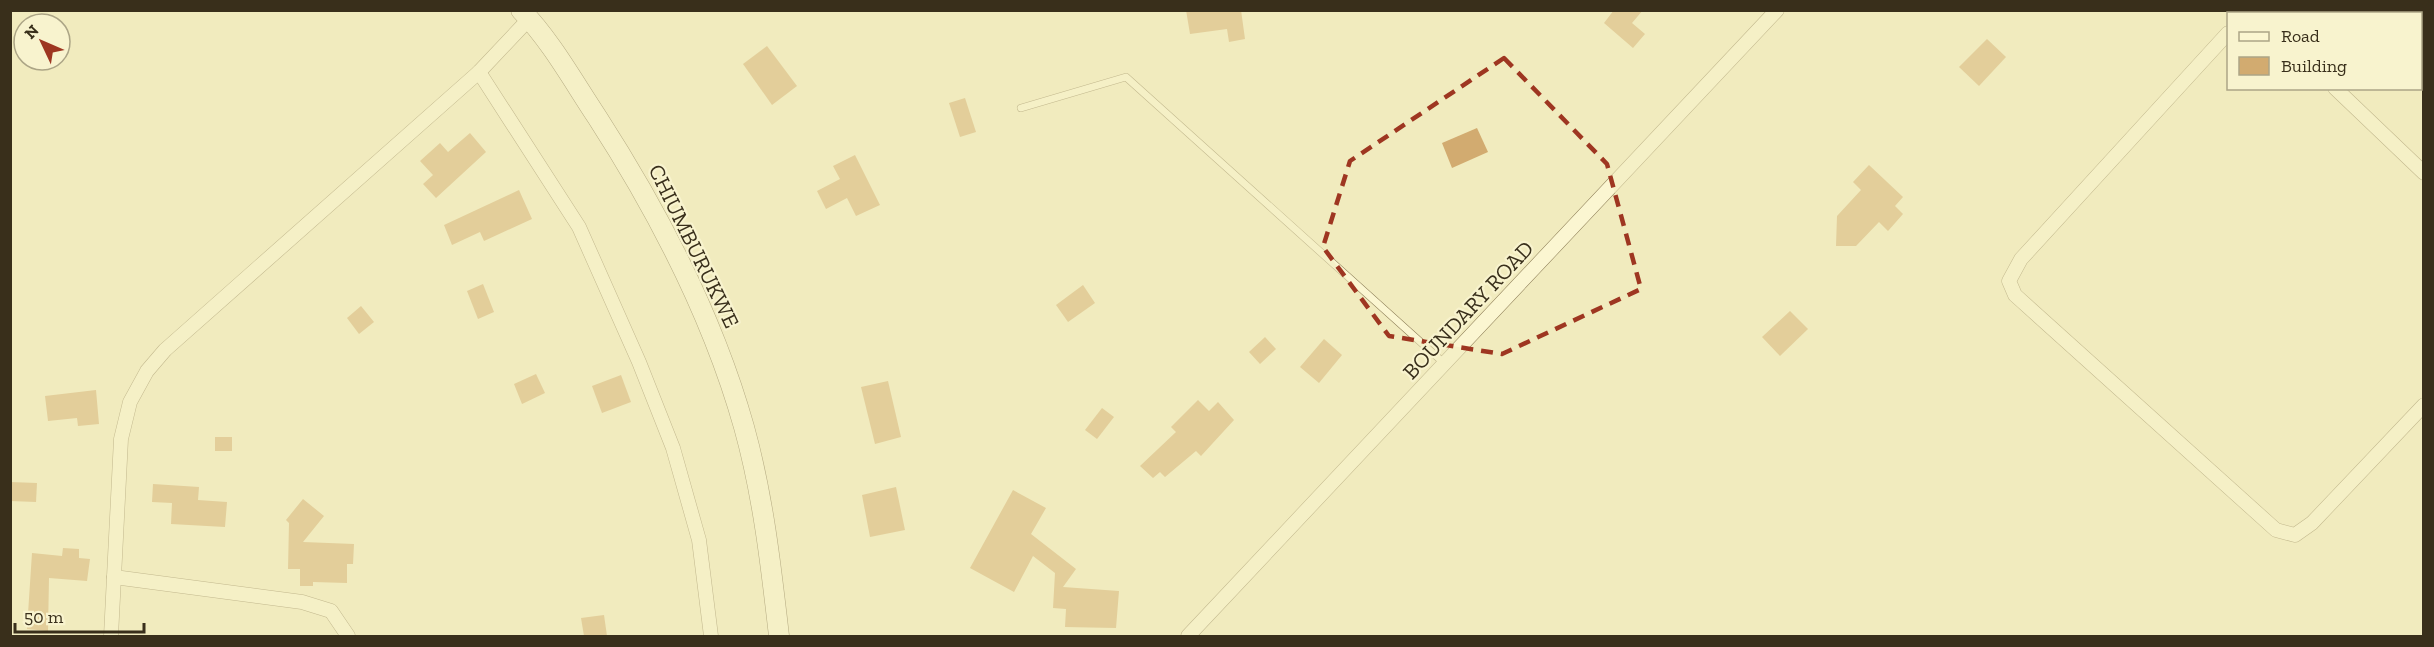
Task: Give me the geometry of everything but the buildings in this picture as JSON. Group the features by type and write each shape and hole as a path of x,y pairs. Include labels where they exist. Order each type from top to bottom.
{"street":[{"name":"BOUNDARY ROAD","path":"1188,636 1777,10"},
{"path":"111,636 121,439 130,402 147,371 165,350 479,72 525,15"},
{"name":"CHIUMBURUKWE","path":"525,15 565,69 633,173 703,309 744,427 768,536 779,636"},
{"path":"2227,35 2021,259 2009,281 2015,295 2276,530 2295,535 2312,524 2424,405"},
{"path":"479,72 579,227 639,362 673,448 699,540 711,636"},
{"path":"2337,90 2424,173"},
{"path":"114,577 302,602 331,611 348,636"}],"lane":[{"path":"1021,108 1126,77 1445,364"}],"highlighted area":[{"path":"1504,58 1607,164 1641,289 1502,354 1389,336 1323,247 1350,161"}]}
